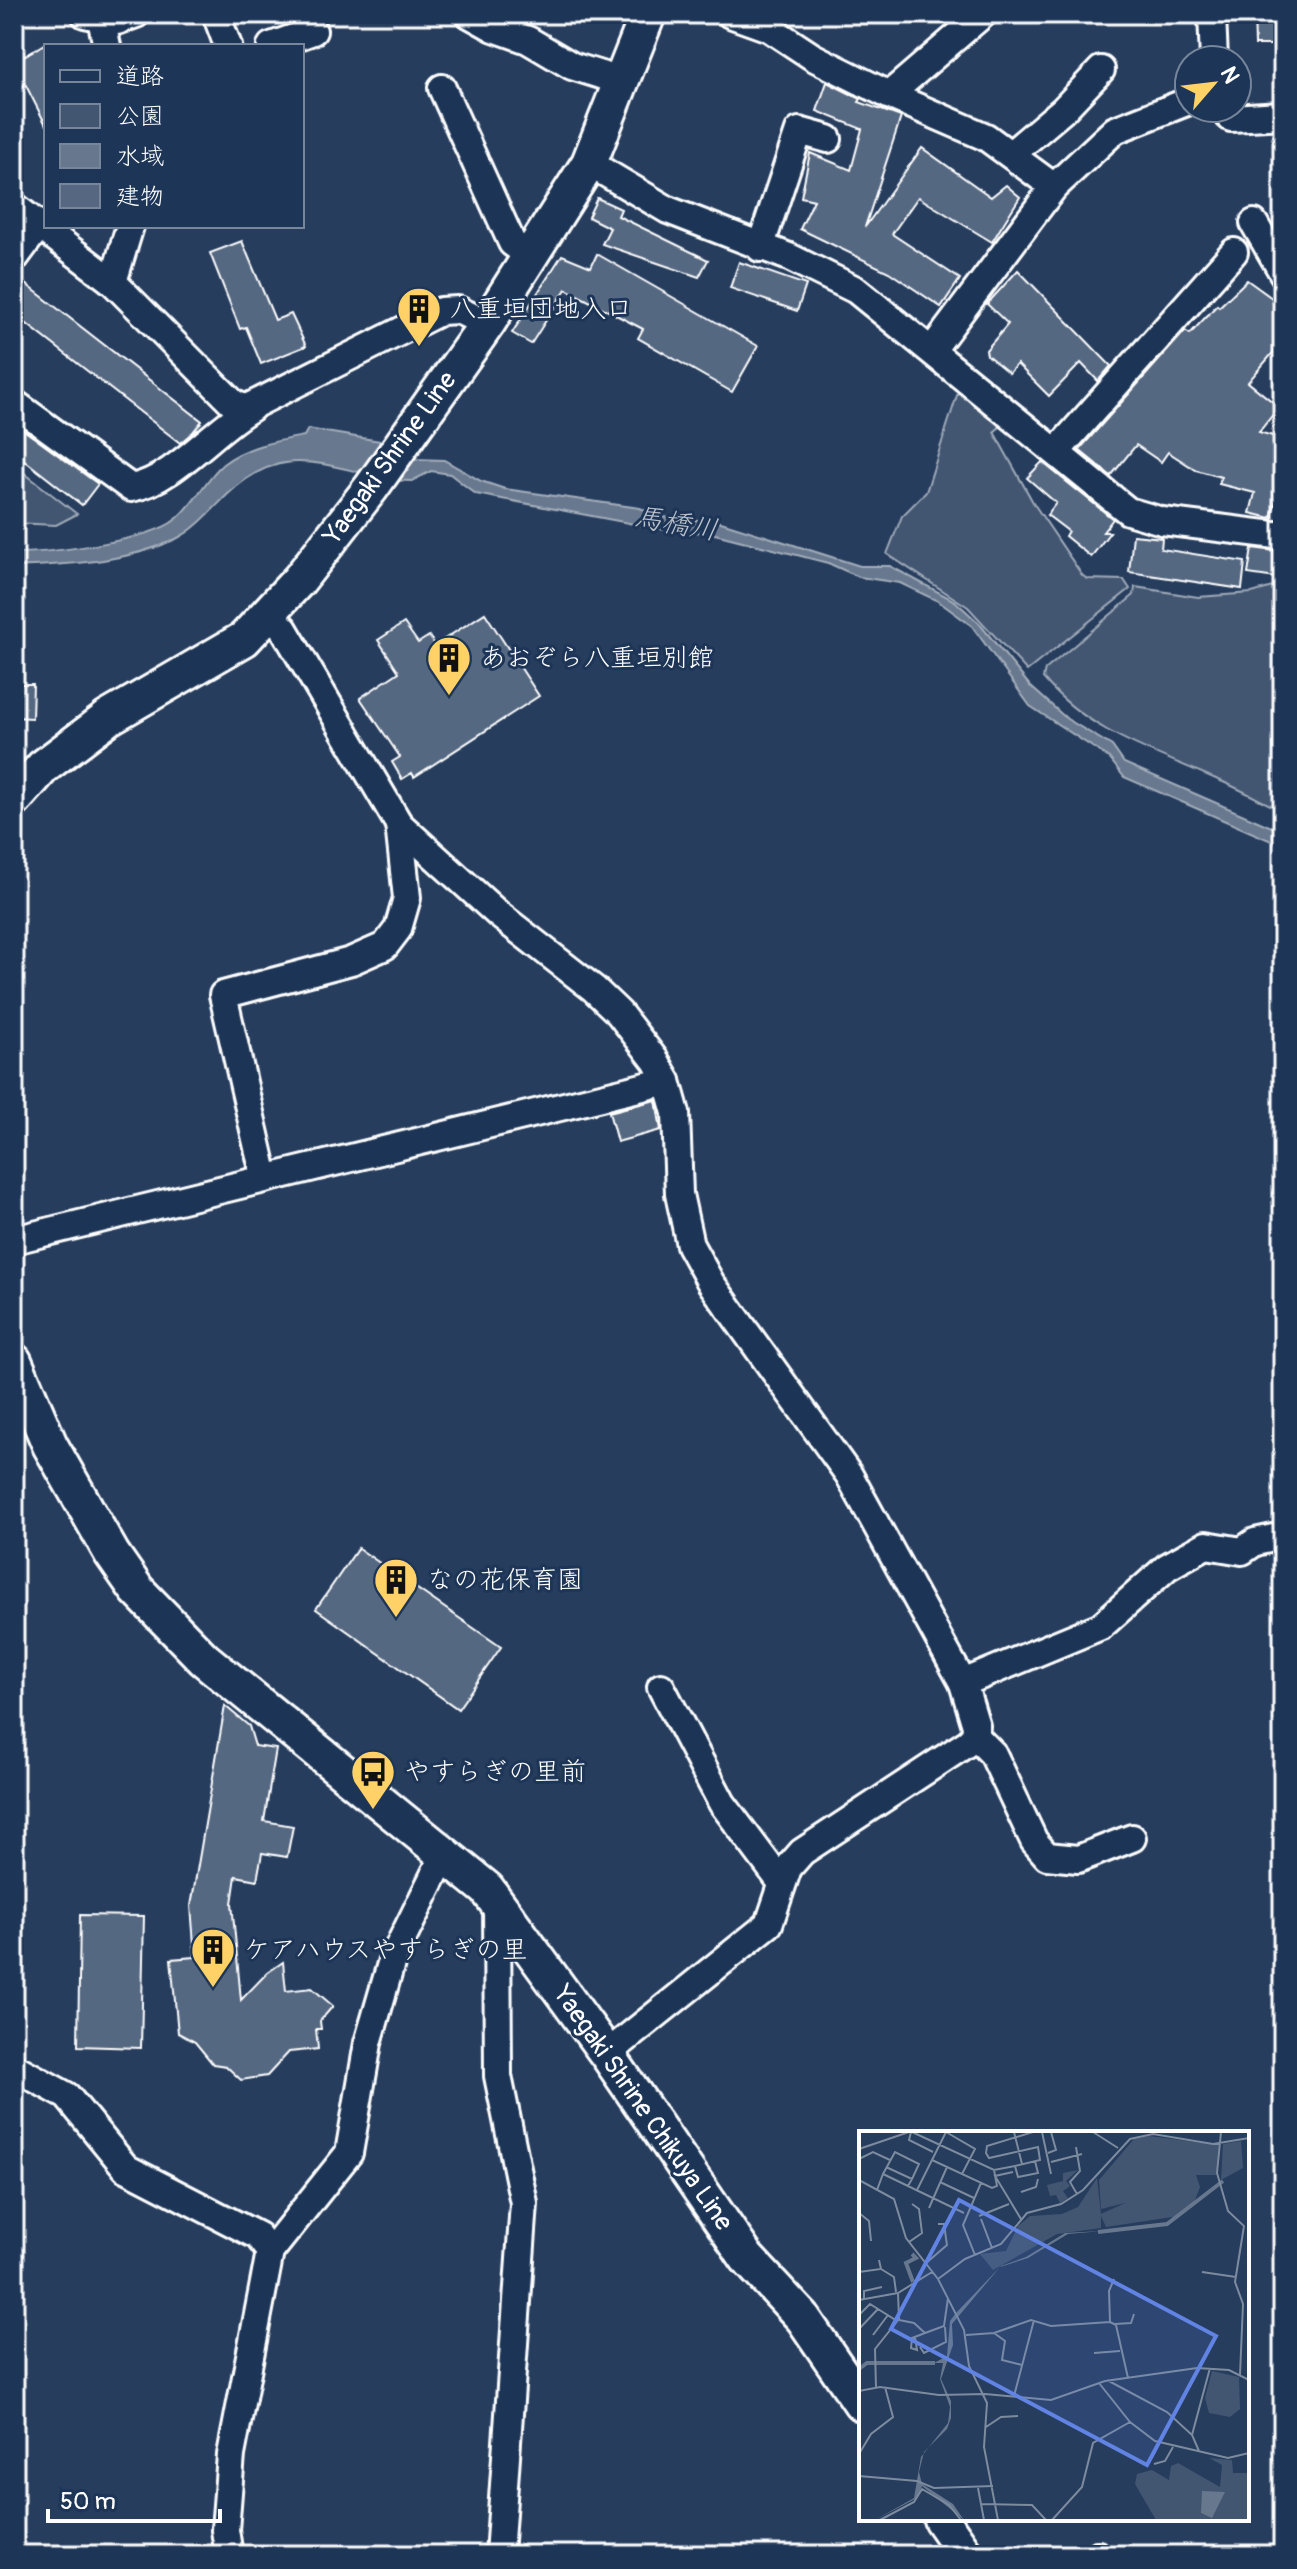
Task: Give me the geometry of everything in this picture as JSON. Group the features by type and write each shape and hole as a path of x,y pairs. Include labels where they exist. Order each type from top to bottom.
{"main road":[{"name":"Yaegaki Shrine Line","path":"14,800 43,767 108,718 244,639 270,614 409,436 487,324 589,163 648,14"},
{"name":"Yaegaki Shrine Chikuya Line","path":"14,1361 50,1445 112,1554 137,1590 204,1659 497,1901 747,2258 803,2318 859,2400"},
{"path":"942,2521 966,2555"}],"street":[{"path":"95,15 117,21 136,14"},
{"path":"216,14 227,44"},
{"path":"469,14 494,28 528,40 572,66 620,81"},
{"path":"730,14 769,28 813,57 889,95 986,137 1054,187"},
{"path":"889,95 983,14"},
{"path":"1212,14 1213,44"},
{"path":"95,15 106,44"},
{"path":"277,44 313,31"},
{"path":"1011,154 1063,110 1101,70"},
{"path":"442,88 512,243 530,256"},
{"path":"932,350 1054,187 1115,130 1173,107"},
{"path":"1253,117 1283,115"},
{"path":"760,248 799,131 828,139"},
{"path":"589,163 668,210 789,257 856,290 1108,498 1146,518 1283,536"},
{"path":"14,206 44,227"},
{"path":"1254,223 1283,273"},
{"path":"14,259 40,224"},
{"path":"45,228 113,282 233,403 251,408"},
{"path":"113,282 129,228"},
{"path":"1056,452 1234,252"},
{"path":"14,403 131,488 156,481 224,425 251,408 441,311 458,310 487,324"},
{"path":"270,614 284,629 399,824 498,914 594,989 640,1039 667,1081 676,1113 679,1194 690,1245 711,1283 849,1475 963,1683 976,1726 975,1736"},
{"path":"265,1178 223,995 351,961 385,946 398,929 407,898 399,824"},
{"path":"14,1240 667,1081"},
{"path":"963,1683 1101,1626 1167,1567 1206,1545 1242,1551 1255,1542 1283,1536"},
{"path":"661,1687 722,1803 781,1882"},
{"path":"975,1736 993,1754 1034,1841 1047,1856 1078,1859 1132,1838"},
{"path":"607,2054 769,1924 781,1882 802,1852 975,1736"},
{"path":"229,2555 225,2530 231,2455 270,2252 349,2153 368,2043 392,1960 444,1855"},
{"path":"497,1901 498,2076 524,2203 499,2555"},
{"path":"14,2067 67,2096 126,2168 258,2236 270,2252"}],"green space":[{"path":"959,389 1007,421 994,432 1034,504 1082,575 1087,579 1124,580 1130,589 1027,671 968,607 887,554 902,516 926,492"},
{"path":"14,465 77,514 56,525 14,523"},
{"path":"1283,584 1283,811 1101,727 1061,697 1043,678 1045,670 1134,595 1135,587 1198,597 1252,593"}],"water":[{"path":"308,429 398,444 375,476 315,463 297,462 263,469 227,495 190,530 157,547 97,561 14,567 14,553 122,540 162,527 182,514 223,464 262,445 304,436"},
{"name":"馬橋川","path":"404,448 414,459 444,460 481,481 505,489 640,508 661,517 721,522 860,566 890,566 955,601 979,623 1030,686 1067,719 1112,746 1124,763 1283,832 1283,846 1124,777 1109,758 1030,706 972,626 938,601 900,583 859,577 828,563 711,533 671,531 476,494 450,474 431,471 412,481 382,480"}],"building":[{"path":"1254,14 1283,14 1283,45 1255,45"},
{"path":"44,44 44,121 14,62"},
{"path":"827,82 861,99 859,102 901,117 865,227 922,148 991,197 1006,185 1020,197 992,242 918,197 892,234 960,279 941,307 889,272 800,229 814,200 801,197 810,153 851,170 862,129 817,111"},
{"path":"597,198 621,209 618,216 708,260 699,277 602,244 610,228 588,217"},
{"path":"242,241 275,320 291,314 306,346 261,364 246,327 240,329 210,253"},
{"path":"597,254 758,346 732,392 638,338 643,329 566,289 531,344 512,333 562,255 591,267"},
{"path":"739,262 806,285 797,311 730,288"},
{"path":"1018,270 1111,366 1098,381 1081,363 1049,396 1017,364 1009,373 987,355 986,350 1008,324 987,304"},
{"path":"1247,280 1283,306 1283,341 1248,382 1279,407 1259,432 1283,439 1283,475 1271,518 1250,513 1255,493 1219,484 1221,477 1196,470 1168,452 1161,462 1136,445 1111,476 1079,450 1185,331 1190,334 1217,305 1219,307"},
{"path":"26,284 202,421 193,432 180,443 14,314 14,300"},
{"path":"14,423 98,484 82,505 14,452"},
{"path":"1042,462 1113,519 1103,532 1110,532 1091,557 1065,536 1068,531 1047,515 1056,503 1027,478"},
{"path":"1133,535 1162,538 1161,549 1245,562 1242,589 1129,572"},
{"path":"1252,548 1283,552 1283,579 1248,574"},
{"name":"あおぞら八重垣別館","path":"485,613 539,696 414,777 412,773 402,779 392,762 400,757 360,698 399,672 378,640 404,623 418,643 429,636 435,645"},
{"path":"14,684 33,684 32,718 14,717"},
{"path":"656,1100 661,1130 617,1142 609,1112"},
{"name":"なの花保育園","path":"358,1548 501,1647 458,1709 316,1609"},
{"path":"225,1706 249,1726 255,1746 276,1749 264,1821 293,1826 287,1857 262,1853 257,1880 236,1876 232,1903 241,2000 267,1973 283,1962 286,1991 312,1988 333,2006 320,2021 321,2029 316,2029 318,2049 289,2052 267,2076 241,2080 226,2066 213,2064 195,2042 178,2033 171,1959 195,1957 191,1906"},
{"path":"80,1915 144,1916 141,2048 78,2046"}],"place":[{"name":"八重垣団地入口","path":"419,348"},
{"name":"あおぞら八重垣別館","path":"449,697"},
{"name":"なの花保育園","path":"396,1619"},
{"name":"やすらぎの里前","path":"373,1811"},
{"name":"ケアハウスやすらぎの里","path":"213,1989"}]}
